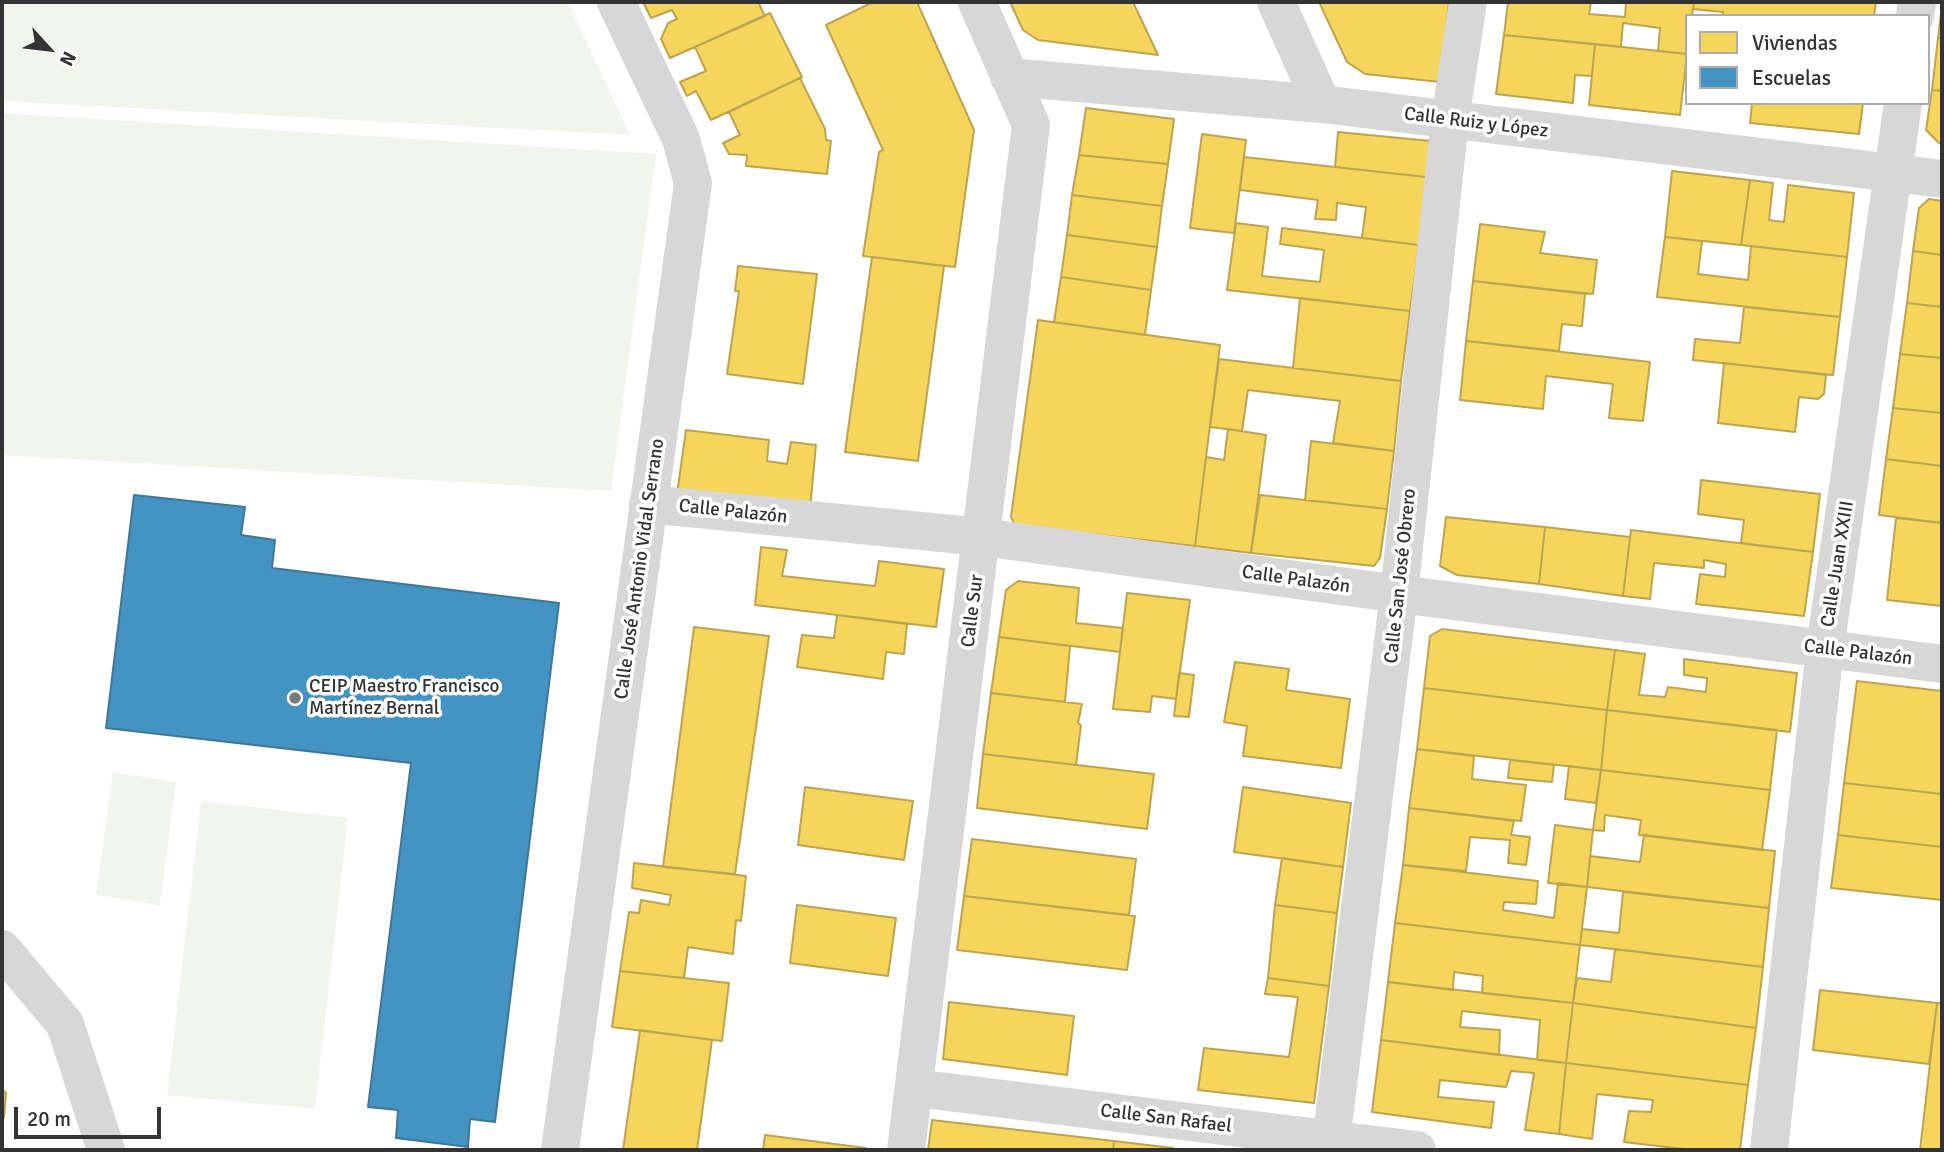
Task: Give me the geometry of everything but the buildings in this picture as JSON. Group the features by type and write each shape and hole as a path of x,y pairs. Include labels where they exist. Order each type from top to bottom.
{"street":[{"name":"Calle José Antonio Vidal Serrano","path":"559,1150 693,183 681,139 617,2"},
{"name":"Calle Sur","path":"906,1150 1031,125 977,2"},
{"path":"1276,2 1322,104"},
{"name":"Calle San José Obrero","path":"1331,1145 1399,594 1450,120 1468,2"},
{"name":"Calle Ruiz y López","path":"1009,77 1322,104 1942,179"},
{"name":"Calle Juan XXIII","path":"1769,1150 1825,649 1903,105"},
{"name":"Calle Palazón","path":"648,504 982,537 1942,664"},
{"path":"2,949 65,1024 106,1150"},
{"name":"Calle San Rafael","path":"915,1088 1331,1145 1418,1150"}],"shaded area":[{"path":"2,2 568,2 630,135 2,101"},
{"path":"2,113 656,154 611,491 2,455"},
{"path":"113,772 176,782 160,905 96,895"},
{"path":"201,801 348,818 315,1109 167,1095"}],"place":[{"name":"CEIP Maestro Francisco Martínez Bernal","path":"295,698"}]}
